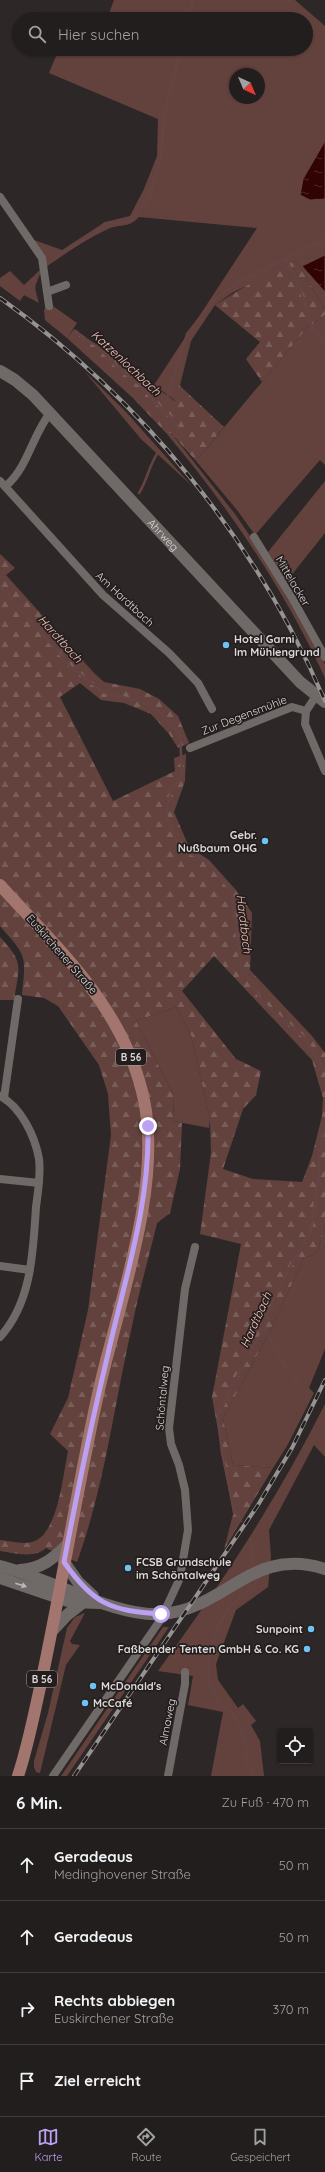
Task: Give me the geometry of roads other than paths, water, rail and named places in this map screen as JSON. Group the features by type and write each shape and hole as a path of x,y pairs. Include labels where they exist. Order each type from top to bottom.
{"main road":[{"name":"Ahrweg","path":"0,371 25,387 300,682 320,699"},
{"name":"Euskirchener Straße","path":"0,885 85,978 103,1001 127,1045 144,1101 148,1126 149,1153 142,1206 129,1272 105,1365 64,1562 53,1630 22,1775"},
{"path":"17,1570 32,1569 45,1564 68,1544"},
{"path":"53,1630 67,1615 76,1595 64,1562"},
{"path":"0,1578 76,1595 139,1613 161,1614 191,1608 216,1596 248,1575 262,1569 307,1563 325,1569"},
{"path":"0,1566 17,1570 60,1592"},
{"path":"76,1595 102,1603"}],"street":[{"path":"0,197 42,258 49,306"},
{"path":"47,292 66,285"},
{"name":"Am Hardtbach","path":"50,413 39,427 18,473 3,484 103,595 169,653 198,683 212,709"},
{"name":"Mittelacker","path":"254,537 292,598 325,657"},
{"path":"320,699 306,711 306,724 325,770"},
{"name":"Zur Degensmühle","path":"190,748 292,707 306,711"},
{"path":"0,1337 16,1310 25,1290 30,1270 39,1183 39,1159 32,1134 20,1116 2,1097 18,999"},
{"path":"0,1179 39,1183"},
{"name":"Schöntalweg","path":"53,1776 161,1619 180,1578 188,1530 185,1490 179,1465 171,1444 169,1428 185,1289 194,1247"},
{"path":"0,1266 30,1270"},
{"name":"Almaweg","path":"168,1776 185,1684 185,1672"}],"water":[{"path":"325,141 325,199 310,200 300,195 303,179"},
{"path":"325,255 325,292 302,266"}],"waterway":[{"name":"Katzenlochbach","path":"190,12 193,0"},
{"name":"Katzenlochbach","path":"54,259 98,231 104,224 131,221 150,196 161,159 164,114 179,56"},
{"path":"174,436 178,430 176,422 162,409 167,399 187,334 214,300 239,282 325,239"},
{"path":"286,259 298,283 313,330 325,341"},
{"name":"Katzenlochbach","path":"76,331 82,337 97,346 119,369 140,385 162,409"},
{"path":"139,493 159,451"},
{"name":"Hardtbach","path":"0,586 71,667 103,692 153,705 180,735 182,775 171,791 166,815 179,848 208,862 232,892 240,963 263,1003 304,1037 325,1070"},
{"name":"Hardtbach","path":"241,1521 234,1510 222,1453 218,1417 236,1378 264,1329 273,1300 311,1231 319,1176 319,1158 325,1124"},
{"path":"264,1329 289,1373 306,1391"},
{"name":"Hardtbach","path":"251,1540 252,1561 256,1568"},
{"name":"Hardtbach","path":"253,1776 253,1772 245,1761 248,1749 244,1741 240,1725 234,1715 215,1696 211,1687 208,1669 210,1651 224,1615 261,1575"}],"railway":[{"path":"0,298 52,338 101,381 147,427 190,477 229,529 265,584 297,642 325,701"},
{"path":"74,1776 258,1505 292,1448 325,1380"}],"place":[{"name":"Hotel Garni Im Mühlengrund","path":"226,645"},
{"name":"Gebr. Nußbaum OHG","path":"265,841"},
{"name":"FCSB Grundschule im Schöntalweg","path":"128,1568"},
{"name":"Sunpoint","path":"311,1629"},
{"name":"Faßbender Tenten GmbH & Co. KG","path":"307,1649"},
{"name":"McDonald's","path":"93,1686"},
{"name":"McCafé","path":"85,1703"}]}
